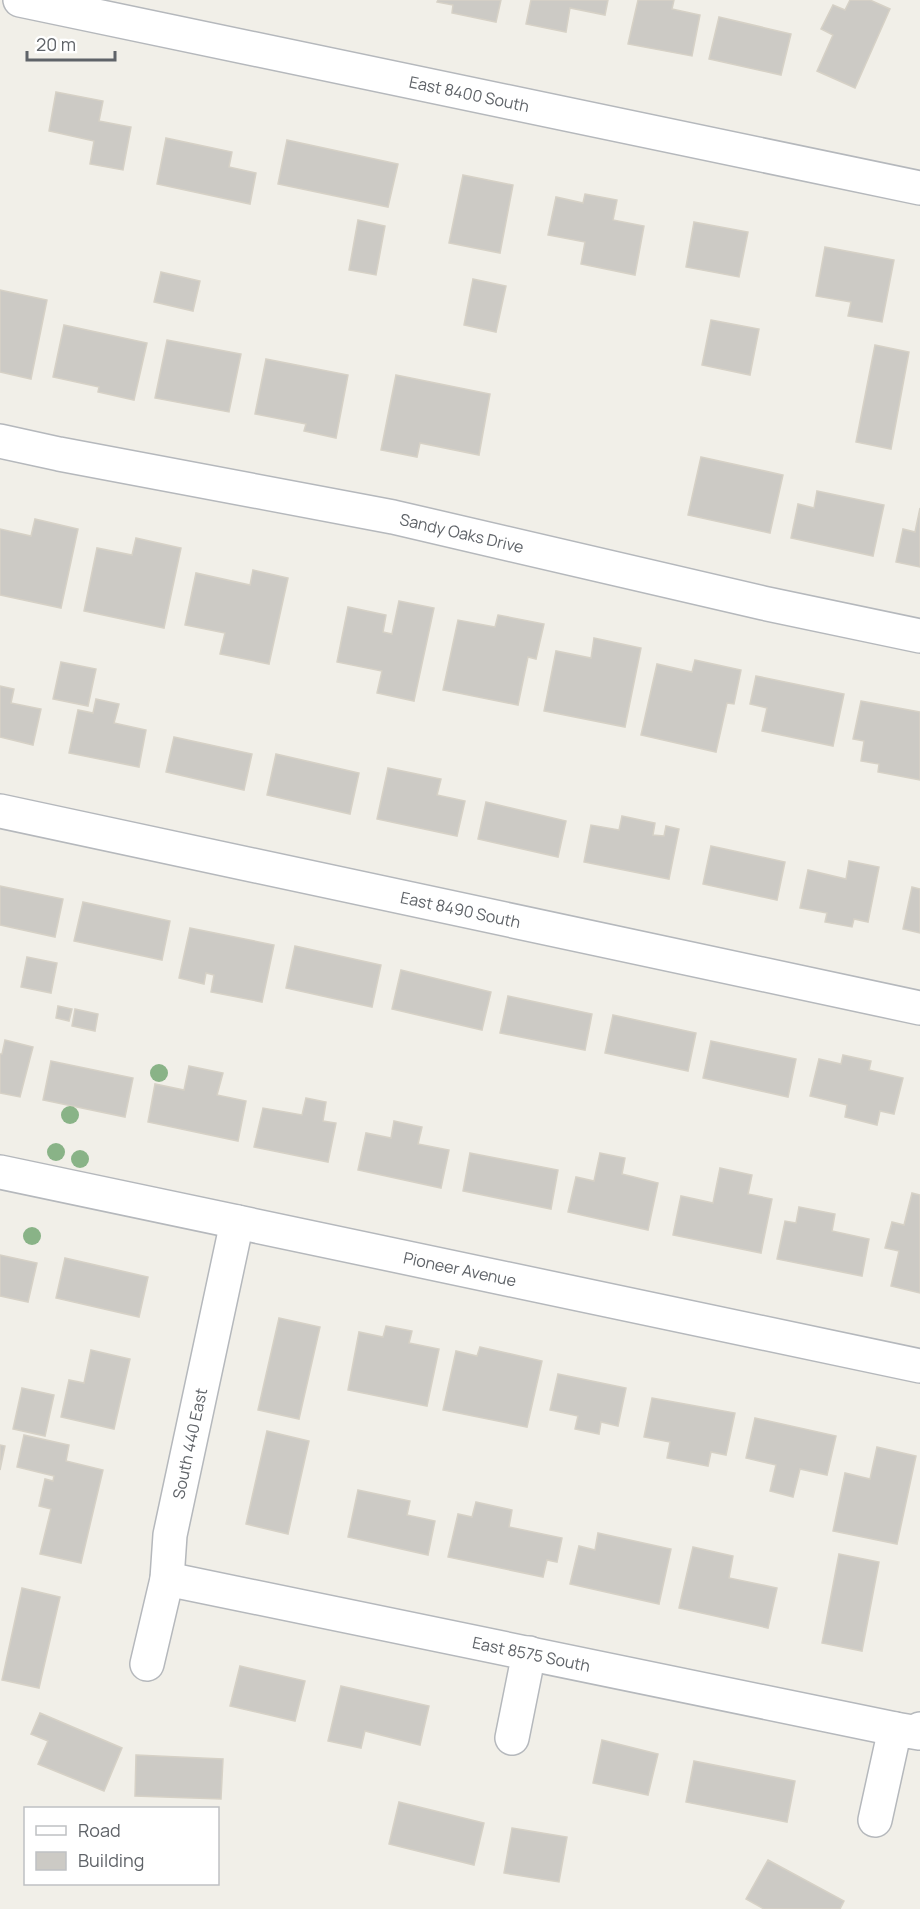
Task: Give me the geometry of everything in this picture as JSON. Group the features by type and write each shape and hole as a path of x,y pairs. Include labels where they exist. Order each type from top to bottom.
{"street":[{"name":"East 8400 South","path":"20,0 918,180"},
{"name":"Sandy Oaks Drive","path":"0,441 393,517 751,601 920,636"},
{"name":"East 8490 South","path":"0,812 920,1008"},
{"name":"Pioneer Avenue","path":"0,1172 920,1366"},
{"name":"South 440 East","path":"147,1664 167,1579 170,1535 237,1222"},
{"name":"East 8575 South","path":"167,1579 908,1729"},
{"path":"512,1738 529,1653"},
{"path":"875,1821 908,1729"}],"building":[{"path":"438,0 501,0 496,22 452,13 453,5 437,2"},
{"path":"531,0 608,0 605,15 570,8 566,32 526,24"},
{"path":"638,0 674,0 672,9 700,15 692,56 628,44"},
{"path":"850,0 870,0 890,9 855,88 817,71 833,35 821,29 833,5 845,10"},
{"path":"719,17 791,34 781,75 709,59"},
{"path":"56,92 103,101 99,121 131,127 123,170 90,164 94,141 49,131"},
{"path":"166,138 232,152 229,167 256,173 250,204 157,184"},
{"path":"287,140 398,164 388,207 278,184"},
{"path":"463,175 513,185 500,253 449,243"},
{"path":"585,194 617,200 613,220 644,226 635,275 581,264 585,242 548,235 556,197 583,203"},
{"path":"358,220 385,226 376,275 349,270"},
{"path":"694,222 748,232 739,277 686,267"},
{"path":"825,247 894,260 882,322 848,316 851,302 816,296"},
{"path":"161,272 200,281 193,311 154,302"},
{"path":"473,279 506,286 496,332 464,325"},
{"path":"0,290 47,300 31,379 0,372"},
{"path":"711,320 759,329 750,375 702,365"},
{"path":"64,325 147,343 134,400 98,392 99,387 53,377"},
{"path":"167,340 241,354 229,412 155,398"},
{"path":"875,345 909,352 891,449 856,442"},
{"path":"266,359 348,375 336,438 304,431 306,424 255,414"},
{"path":"396,375 490,394 479,455 420,443 417,457 381,450"},
{"path":"701,457 783,475 770,533 688,515"},
{"path":"817,491 884,505 873,556 791,538 798,504 814,508"},
{"path":"920,508 920,567 896,562 903,529 915,532"},
{"path":"35,519 78,529 61,608 0,595 0,529 31,536"},
{"path":"136,538 181,548 164,628 84,611 97,548 132,555"},
{"path":"253,570 288,578 269,664 220,654 225,633 185,625 196,573 250,585"},
{"path":"399,601 434,608 414,701 377,693 382,671 337,662 348,607 386,615 383,632 392,634"},
{"path":"498,615 544,624 536,659 528,657 518,705 443,690 458,620 495,627"},
{"path":"594,638 641,648 625,727 544,711 556,651 591,658"},
{"path":"695,660 741,670 734,704 727,703 716,752 641,735 657,664 692,672"},
{"path":"61,662 96,669 88,706 53,699"},
{"path":"756,676 844,694 833,746 762,731 767,708 750,704"},
{"path":"0,686 14,689 11,703 41,709 33,745 0,737"},
{"path":"96,699 119,704 114,723 146,730 139,767 69,753 78,710 93,713"},
{"path":"861,701 920,712 920,780 878,772 879,764 861,761 864,741 853,739"},
{"path":"174,737 252,754 244,790 166,772"},
{"path":"276,754 359,773 350,814 267,795"},
{"path":"388,768 441,779 437,795 465,801 457,836 377,819"},
{"path":"486,802 566,821 558,857 478,839"},
{"path":"622,816 655,823 653,835 664,836 666,826 679,829 669,879 584,862 591,825 619,830"},
{"path":"711,846 785,862 777,900 703,884"},
{"path":"849,861 879,867 868,922 854,919 852,927 825,922 827,913 800,908 808,870 846,879"},
{"path":"0,886 63,899 55,937 0,925"},
{"path":"912,887 920,889 920,933 903,929"},
{"path":"83,902 170,921 162,960 74,941"},
{"path":"190,928 274,945 262,1002 211,992 214,975 206,973 204,984 179,978"},
{"path":"295,946 381,965 372,1007 286,988"},
{"path":"27,957 57,963 51,993 21,987"},
{"path":"401,970 491,992 482,1030 392,1009"},
{"path":"508,996 592,1014 585,1050 500,1033"},
{"path":"58,1006 72,1009 69,1021 56,1018"},
{"path":"75,1009 98,1014 95,1031 72,1026"},
{"path":"613,1015 696,1033 688,1071 605,1053"},
{"path":"5,1040 33,1047 20,1097 0,1093 0,1054 2,1054"},
{"path":"711,1041 796,1059 788,1097 703,1078"},
{"path":"843,1055 871,1061 869,1070 903,1078 894,1114 880,1111 877,1125 845,1117 847,1105 810,1096 819,1059 841,1064"},
{"path":"51,1061 133,1078 125,1117 43,1100"},
{"path":"189,1066 223,1073 217,1095 246,1101 238,1141 148,1122 155,1084 184,1090"},
{"path":"306,1098 326,1102 323,1121 336,1123 328,1162 254,1147 263,1108 302,1115"},
{"path":"394,1121 422,1127 418,1144 449,1150 441,1188 358,1170 366,1133 391,1138"},
{"path":"470,1153 558,1170 551,1209 463,1191"},
{"path":"600,1153 625,1158 622,1174 658,1183 648,1230 568,1212 576,1177 594,1181"},
{"path":"720,1168 752,1175 748,1194 772,1199 761,1253 673,1235 681,1196 713,1203"},
{"path":"912,1193 920,1195 920,1293 891,1286 899,1251 885,1248 892,1222 904,1225"},
{"path":"799,1207 835,1214 832,1231 869,1239 862,1276 777,1259 785,1221 796,1223"},
{"path":"0,1255 37,1263 28,1302 0,1296"},
{"path":"65,1258 148,1277 139,1317 56,1298"},
{"path":"279,1318 320,1327 299,1419 258,1410"},
{"path":"386,1326 412,1331 409,1343 439,1349 427,1406 348,1390 359,1332 383,1337"},
{"path":"480,1347 542,1361 527,1427 443,1410 456,1351 477,1356"},
{"path":"91,1350 130,1359 114,1429 61,1417 69,1380 84,1383"},
{"path":"558,1374 626,1388 618,1426 601,1422 599,1434 575,1429 578,1416 550,1410"},
{"path":"22,1388 54,1395 45,1436 13,1429"},
{"path":"652,1398 735,1413 726,1455 711,1452 708,1466 667,1458 670,1442 644,1437"},
{"path":"755,1418 836,1436 827,1475 800,1469 793,1497 770,1491 776,1465 746,1458"},
{"path":"267,1431 309,1441 288,1534 246,1524"},
{"path":"24,1435 69,1445 66,1461 103,1470 81,1563 40,1554 51,1509 39,1506 45,1479 53,1481 54,1476 17,1467"},
{"path":"0,1445 5,1446 0,1470"},
{"path":"877,1447 916,1456 897,1544 833,1531 845,1473 870,1479"},
{"path":"358,1490 410,1501 407,1515 435,1521 428,1555 348,1537"},
{"path":"476,1502 512,1510 509,1527 562,1538 557,1562 547,1560 543,1577 448,1557 458,1514 472,1517"},
{"path":"598,1533 671,1549 659,1604 570,1584 579,1546 595,1550"},
{"path":"693,1547 733,1556 729,1578 777,1588 768,1628 679,1608"},
{"path":"839,1554 879,1562 862,1651 822,1643"},
{"path":"22,1588 60,1597 39,1688 2,1680"},
{"path":"240,1666 305,1681 295,1721 230,1706"},
{"path":"341,1686 429,1706 420,1745 365,1731 361,1748 328,1741"},
{"path":"40,1713 122,1748 104,1791 38,1764 48,1741 31,1734"},
{"path":"602,1740 658,1754 648,1795 593,1783"},
{"path":"136,1755 223,1759 221,1799 135,1796"},
{"path":"694,1761 795,1781 787,1822 686,1802"},
{"path":"399,1802 484,1823 474,1865 389,1844"},
{"path":"512,1828 567,1837 559,1882 504,1873"},
{"path":"768,1860 844,1901 840,1909 764,1909 746,1899"}]}
